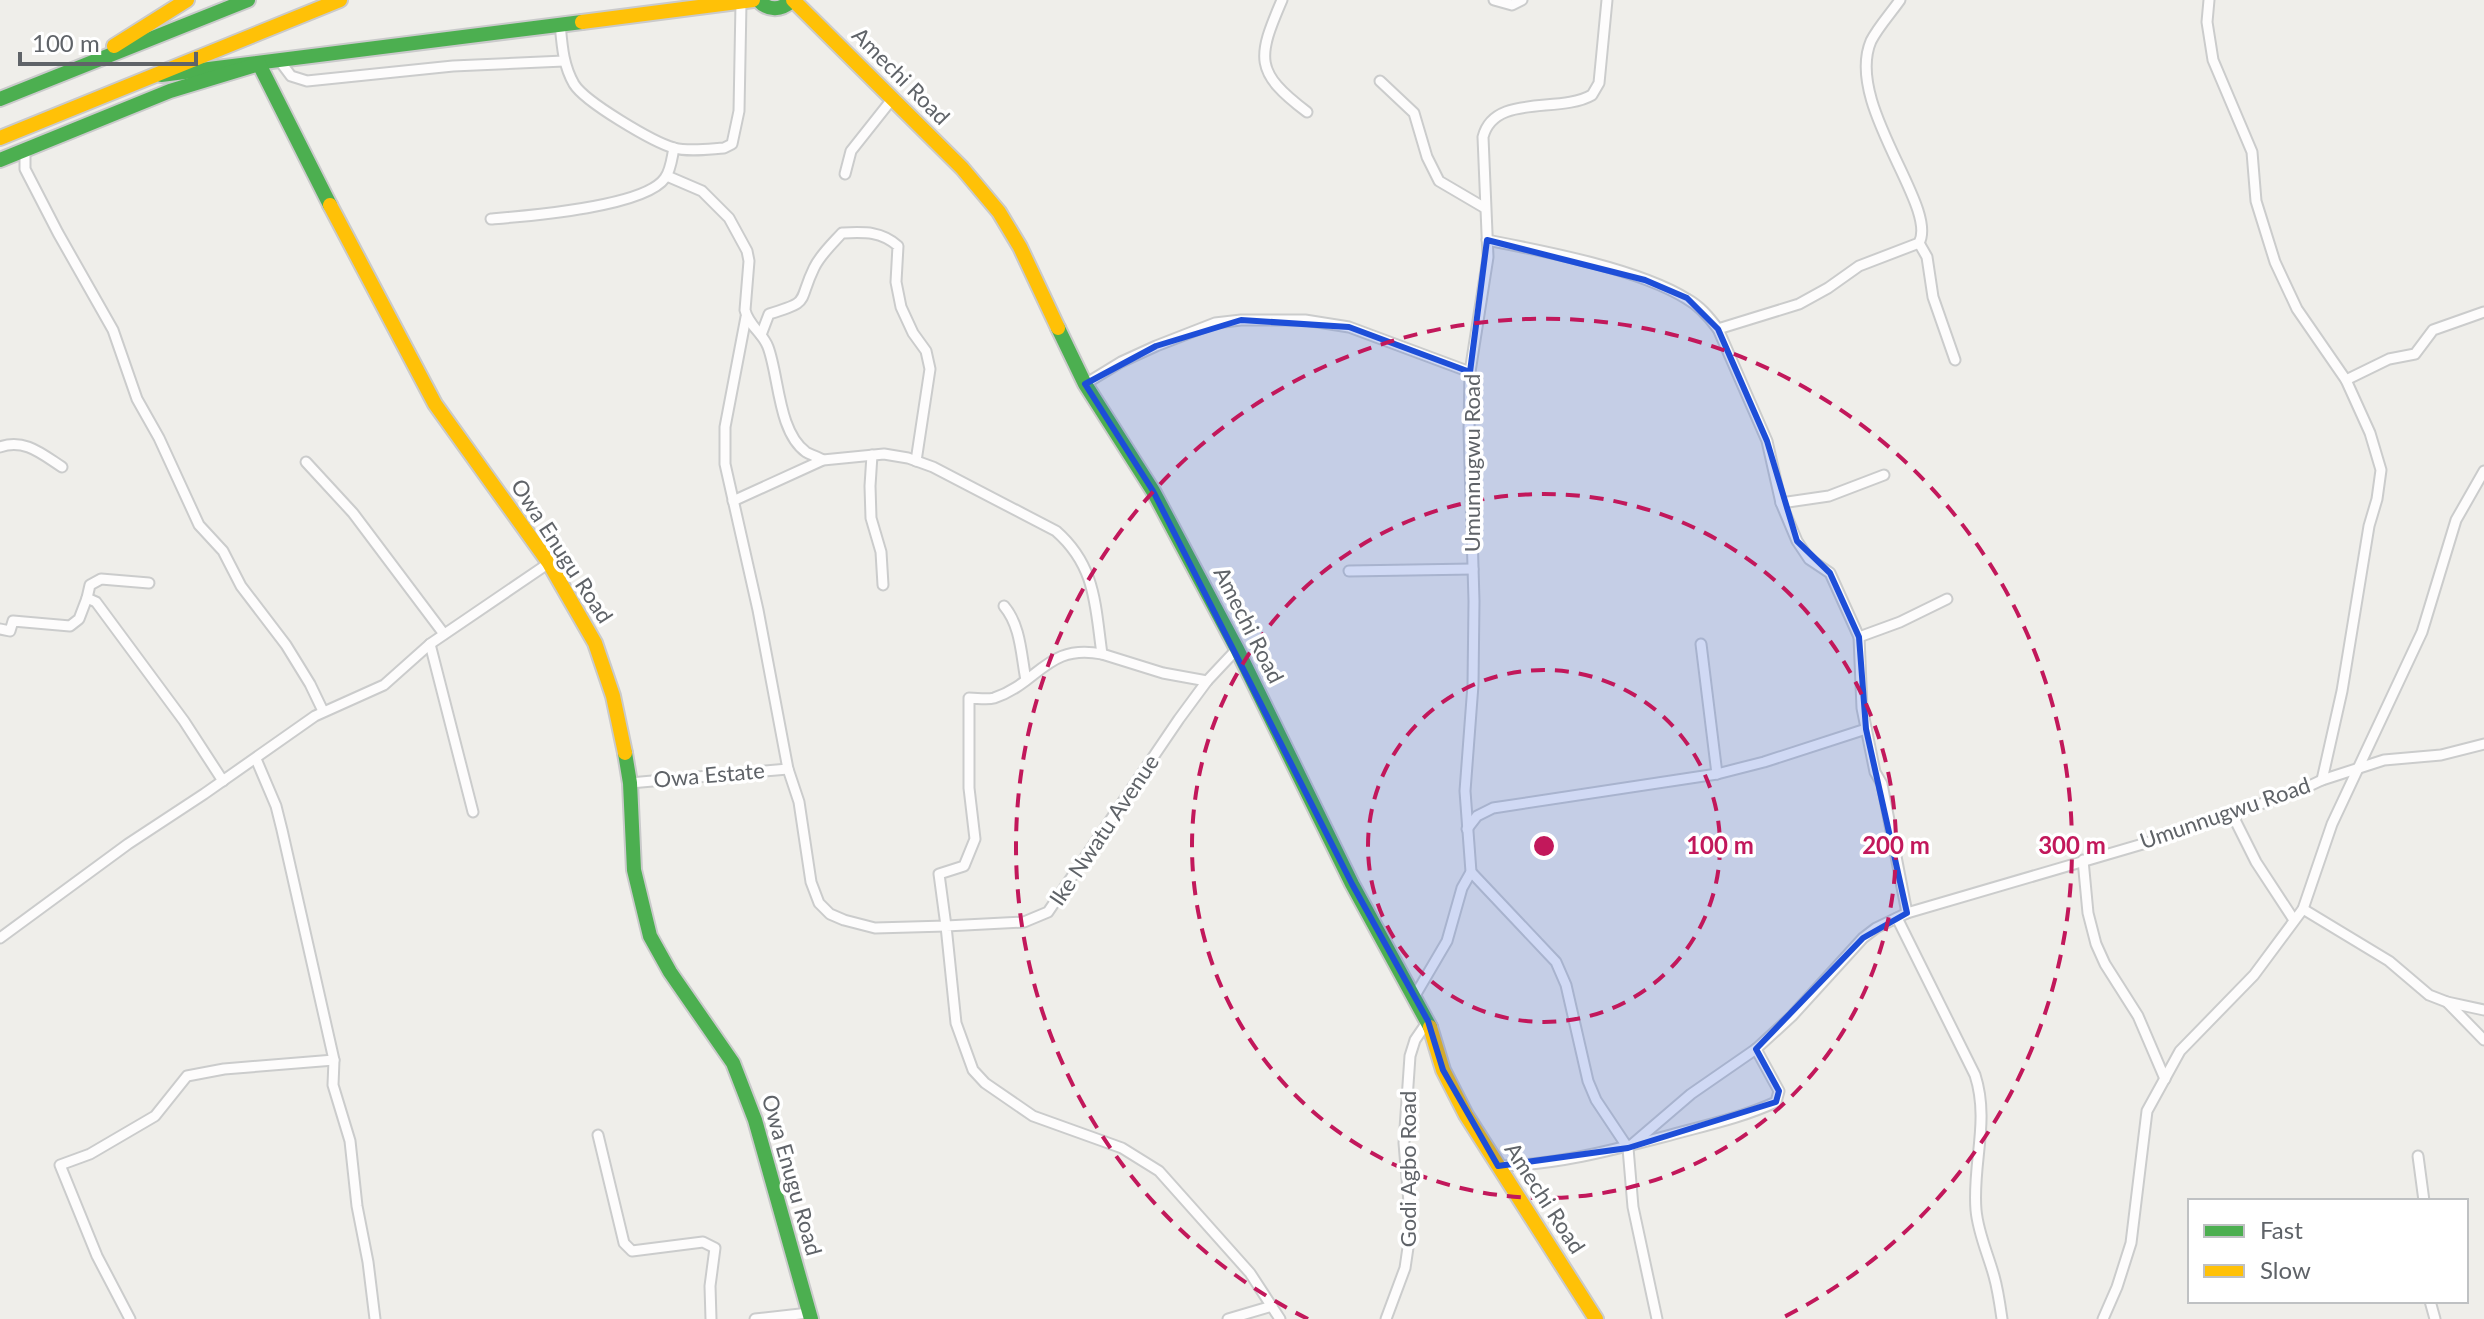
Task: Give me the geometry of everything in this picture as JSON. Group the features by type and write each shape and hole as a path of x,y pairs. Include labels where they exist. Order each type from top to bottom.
{"main road":[{"path":"0,99 248,0"},
{"path":"0,138 340,0"},
{"path":"161,75 751,1 777,10 793,0"},
{"name":"Amechi Road","path":"793,0 962,168 999,212 1020,247 1085,384 1153,491 1237,649 1352,884 1413,999 1428,1021 1443,1070 1466,1115 1596,1319"},
{"path":"82,67 177,2"},
{"path":"0,160 170,91 259,64"},
{"name":"Owa Enugu Road","path":"259,64 435,404 549,563 595,643 613,696 630,783 634,870 650,936 670,972 720,1041 739,1077 755,1120 810,1316"}],"street":[{"path":"1282,0 1262,54 1271,79 1307,112"},
{"path":"1494,0 1512,5 1522,0"},
{"name":"Umunnugwu Road","path":"1413,999 1447,941 1462,888 1471,872 1465,791 1473,685 1470,372 1487,274 1483,137 1495,115 1506,111 1558,106 1592,95 1599,83 1607,0"},
{"path":"1718,329 1799,304 1859,266 1919,243 1922,237 1919,214 1881,130 1867,71 1872,40 1900,0"},
{"path":"2209,0 2207,22 2210,47 2252,152 2256,201 2275,262 2297,309 2346,380 2370,433 2381,470 2342,691 2322,780"},
{"path":"560,23 564,61 576,88 593,105 674,148 724,148 732,144 739,111 751,1"},
{"path":"279,60 291,76 307,81 468,65 564,61"},
{"path":"1380,81 1414,113 1427,157 1439,181 1485,208"},
{"path":"845,174 851,151 893,98"},
{"path":"491,219 554,213 624,198 653,188 667,176 674,148"},
{"path":"25,149 25,169 113,330 137,399 159,438 199,525 223,551 241,586 286,645 323,711"},
{"name":"Ike Nwatu Avenue","path":"667,176 702,191 729,218 749,261 746,317 724,446 788,769 799,802 811,882 819,903 830,914 875,928 1024,922 1048,912 1207,681 1237,649"},
{"path":"761,335 769,314 792,309 806,295 814,267 842,233 866,231 885,235 898,246 896,282 901,307 913,333 926,351 930,369 916,461"},
{"path":"1487,240 1645,280 1687,298 1706,313 1718,329 1767,441 1781,503 1797,541 1809,559 1830,573 1859,637 1866,729 1875,772 1882,784 1902,915 1982,1095 1983,1117 1975,1179 1976,1212 1996,1279 2002,1319"},
{"path":"1919,243 1927,257 1933,297 1955,360"},
{"path":"2346,380 2389,359 2415,354 2433,330 2484,312"},
{"path":"746,317 767,343 779,397 794,437 806,452 823,460"},
{"path":"1085,384 1121,362 1156,346 1215,323 1241,320 1305,320 1349,327 1470,372"},
{"path":"0,447 14,444 32,447 62,467"},
{"path":"733,501 823,460 884,454 916,461 1056,531 1070,543 1082,559 1091,583 1102,654"},
{"path":"872,455 871,518 881,552 883,585"},
{"path":"306,462 353,513 444,634"},
{"path":"2103,1319 2131,1243 2147,1111 2180,1051 2254,975 2303,909 2332,824 2422,632 2456,520 2484,471"},
{"path":"1781,503 1829,496 1884,475"},
{"path":"0,938 142,834 323,711 384,685 430,644 549,563"},
{"path":"1349,571 1473,569"},
{"path":"149,583 101,579 90,585 92,600 184,721 223,781"},
{"path":"1859,637 1900,622 1947,599"},
{"path":"0,629 10,631 13,621 70,626 92,600"},
{"path":"1004,606 1018,634 1026,680"},
{"path":"430,644 473,812"},
{"path":"1701,644 1717,774"},
{"path":"1207,681 1163,673 1085,651 1067,654 1045,665 994,698 969,698 969,788 975,839 964,866 939,874 956,1023 973,1070 985,1083 1033,1116 1122,1148 1159,1171 1250,1273 1280,1319"},
{"path":"1467,829 1477,816 1493,808 1717,774 1866,729"},
{"name":"Umunnugwu Road","path":"1628,1148 1691,1094 1756,1049 1792,1016 1863,938 1902,915 2170,836 2384,760 2441,755 2484,744"},
{"path":"256,759 276,806 334,1060 333,1085 350,1141 375,1319"},
{"name":"Owa Estate","path":"630,783 788,769"},
{"path":"2232,814 2256,862 2294,920"},
{"path":"2083,860 2088,913 2096,944 2138,1016 2165,1079"},
{"path":"1471,872 1556,962 1566,985 1588,1081 1596,1100 1628,1148 1633,1207 1657,1319"},
{"path":"2303,909 2389,961 2429,995 2484,1010"},
{"path":"2447,1002 2484,1040"},
{"name":"Godi Agbo Road","path":"1386,1319 1405,1268 1411,1227 1404,1143 1410,1056 1415,1040 1428,1021"},
{"path":"1498,1166 1527,1165 1628,1148 1731,1120 1776,1102 1779,1091 1756,1049"},
{"path":"130,1319 124,1302 97,1256 60,1165 90,1154 155,1116 187,1076 224,1069 334,1060"},
{"path":"598,1135 624,1243 632,1251 703,1242 715,1248 710,1286 711,1319"},
{"path":"2418,1156 2424,1199"},
{"path":"1228,1319 1272,1306"},
{"path":"755,1319 810,1316"}],"highlighted area":[{"path":"1487,240 1645,280 1687,298 1718,329 1767,441 1797,541 1830,573 1859,637 1866,729 1907,913 1863,938 1756,1049 1779,1091 1776,1102 1628,1148 1498,1166 1443,1070 1428,1021 1352,884 1153,491 1085,384 1156,346 1241,320 1349,327 1470,372"}],"traffic: fast":[{"path":"0,99 248,0"},
{"path":"758,0 775,8 793,0"},
{"path":"161,75 582,22"},
{"path":"0,160 170,91 259,64 330,205"},
{"path":"1058,328 1085,384 1153,491 1237,649 1352,884 1430,1027"},
{"path":"625,753 630,783 634,870 650,936 670,972 733,1063 755,1120 811,1319"}],"traffic: slow":[{"path":"114,46 187,0"},
{"path":"0,138 340,0"},
{"path":"582,22 753,0"},
{"path":"793,0 962,168 999,212 1020,247 1058,328"},
{"path":"330,205 435,404 549,563 595,643 613,696 625,753"},
{"path":"1430,1027 1443,1070 1466,1115 1596,1319"}]}
